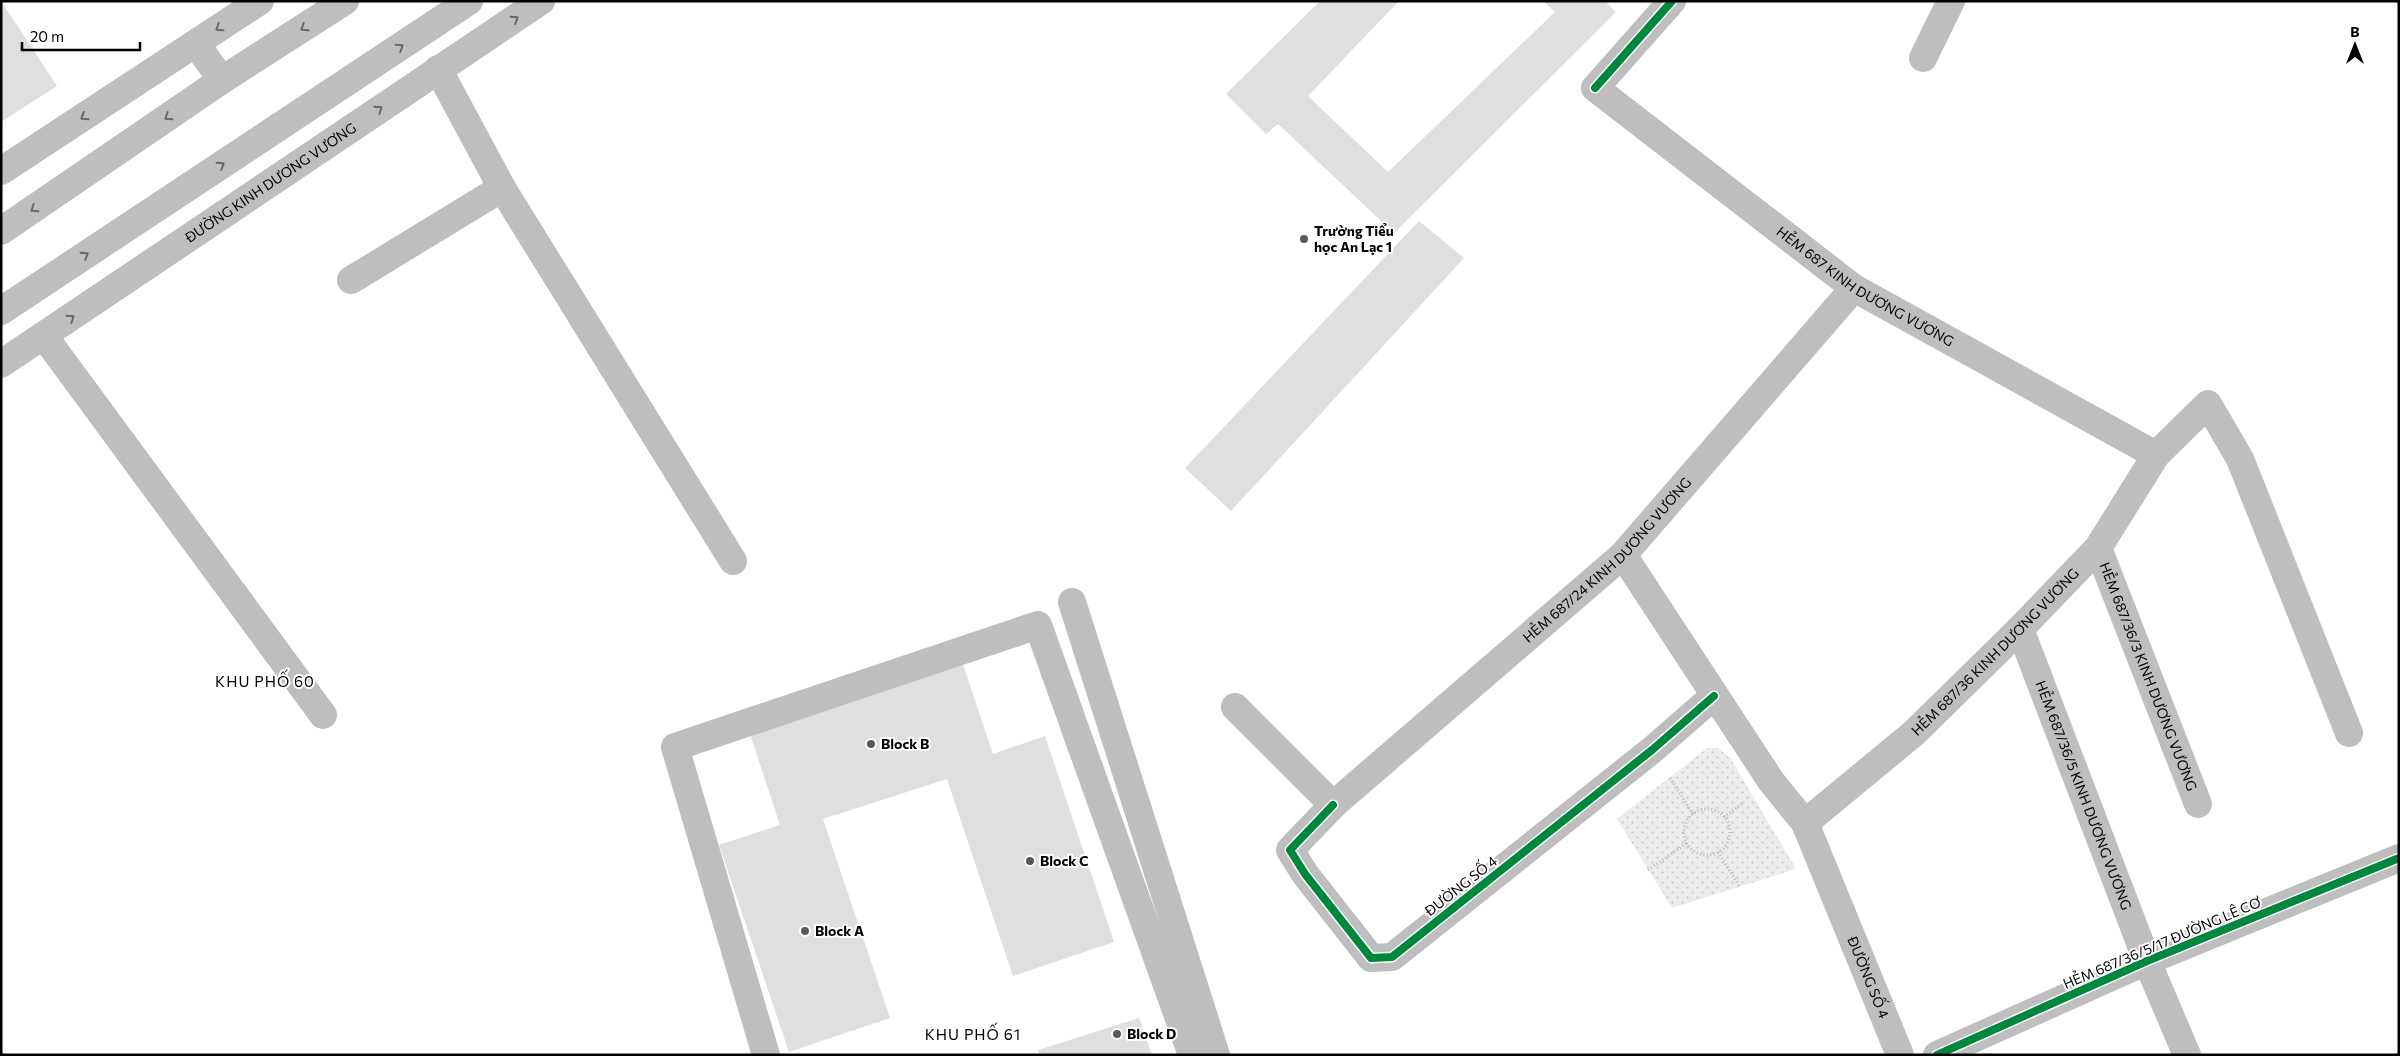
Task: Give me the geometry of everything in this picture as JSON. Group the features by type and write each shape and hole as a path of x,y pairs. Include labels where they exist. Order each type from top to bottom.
{"main road":[{"path":"1,171 260,1"},
{"path":"1,231 222,80 345,1"},
{"path":"1,311 469,1"},
{"name":"ĐƯỜNG KINH DƯƠNG VƯƠNG","path":"1,364 541,1"},
{"name":"HẺM 687 KINH DƯƠNG VƯƠNG","path":"1672,1 1595,88 1854,288 2156,455"},
{"path":"1923,58 1951,1"},
{"path":"196,44 222,80"},
{"path":"438,69 502,188 733,562"},
{"path":"351,280 502,188"},
{"name":"HẺM 687/24 KINH DƯƠNG VƯƠNG","path":"1333,805 1623,555 1854,288"},
{"path":"44,336 323,715"},
{"name":"HẺM 687/36 KINH DƯƠNG VƯƠNG","path":"1805,823 1914,734 2020,629 2098,548 2156,455 2208,404 2240,459 2349,733"},
{"name":"HẺM 687/36/3 KINH DƯƠNG VƯƠNG","path":"2098,548 2198,804"},
{"name":"ĐƯỜNG SỐ 4","path":"1623,555 1771,781 1805,823 1900,1055"},
{"path":"1072,602 1216,1055"},
{"path":"766,1055 675,747 1038,626 1192,1055"},
{"name":"HẺM 687/36/5 KINH DƯƠNG VƯƠNG","path":"2020,629 2147,961 2187,1055"},
{"name":"ĐƯỜNG SỐ 4","path":"1333,805 1290,850 1305,874 1372,958 1392,957 1652,750 1714,696"},
{"path":"1235,707 1333,805"},
{"name":"HẺM 687/36/5/17 ĐƯỜNG LÊ CƠ","path":"1937,1055 2147,961 2399,858"}],"path":[{"path":"1652,750 1693,814"},
{"path":"1710,808 1717,811 1728,822 1730,838 1727,845 1718,852 1708,855 1700,854 1694,850 1685,838 1685,824 1693,814 1702,809 1710,808"},
{"path":"1648,870 1687,843"},
{"path":"1718,852 1740,887"}],"shaded area":[{"path":"1707,748 1718,748 1731,759 1796,869 1672,908 1617,819"}],"building":[{"path":"1,1 57,86 1,122"},
{"path":"1320,1 1399,1 1308,96 1388,172 1555,12 1543,1 1605,1 1616,12 1394,233 1278,124 1266,134 1226,94"},
{"path":"1419,221 1464,258 1231,511 1185,468"},
{"path":"963,664 993,754 1045,736 1114,942 1013,976 947,779 823,819 890,1018 789,1052 719,845 780,825 750,734"},
{"name":"Block D","path":"1139,1018 1152,1055 1039,1055 1038,1050"}],"cycle path":[{"path":"1595,88 1672,1"},
{"path":"1333,805 1290,850 1305,874 1371,958 1392,957 1652,750 1714,696"},
{"path":"1937,1055 2147,961 2399,858"}],"place":[{"name":"Trường Tiểu học An Lạc 1","path":"1304,239"},
{"name":"Block B","path":"871,744"},
{"name":"Block C","path":"1030,861"},
{"name":"Block A","path":"805,931"},
{"name":"Block D","path":"1117,1034"}],"district":[{"name":"KHU PHỐ 60","path":"265,682"},
{"name":"KHU PHỐ 61","path":"973,1035"}]}
